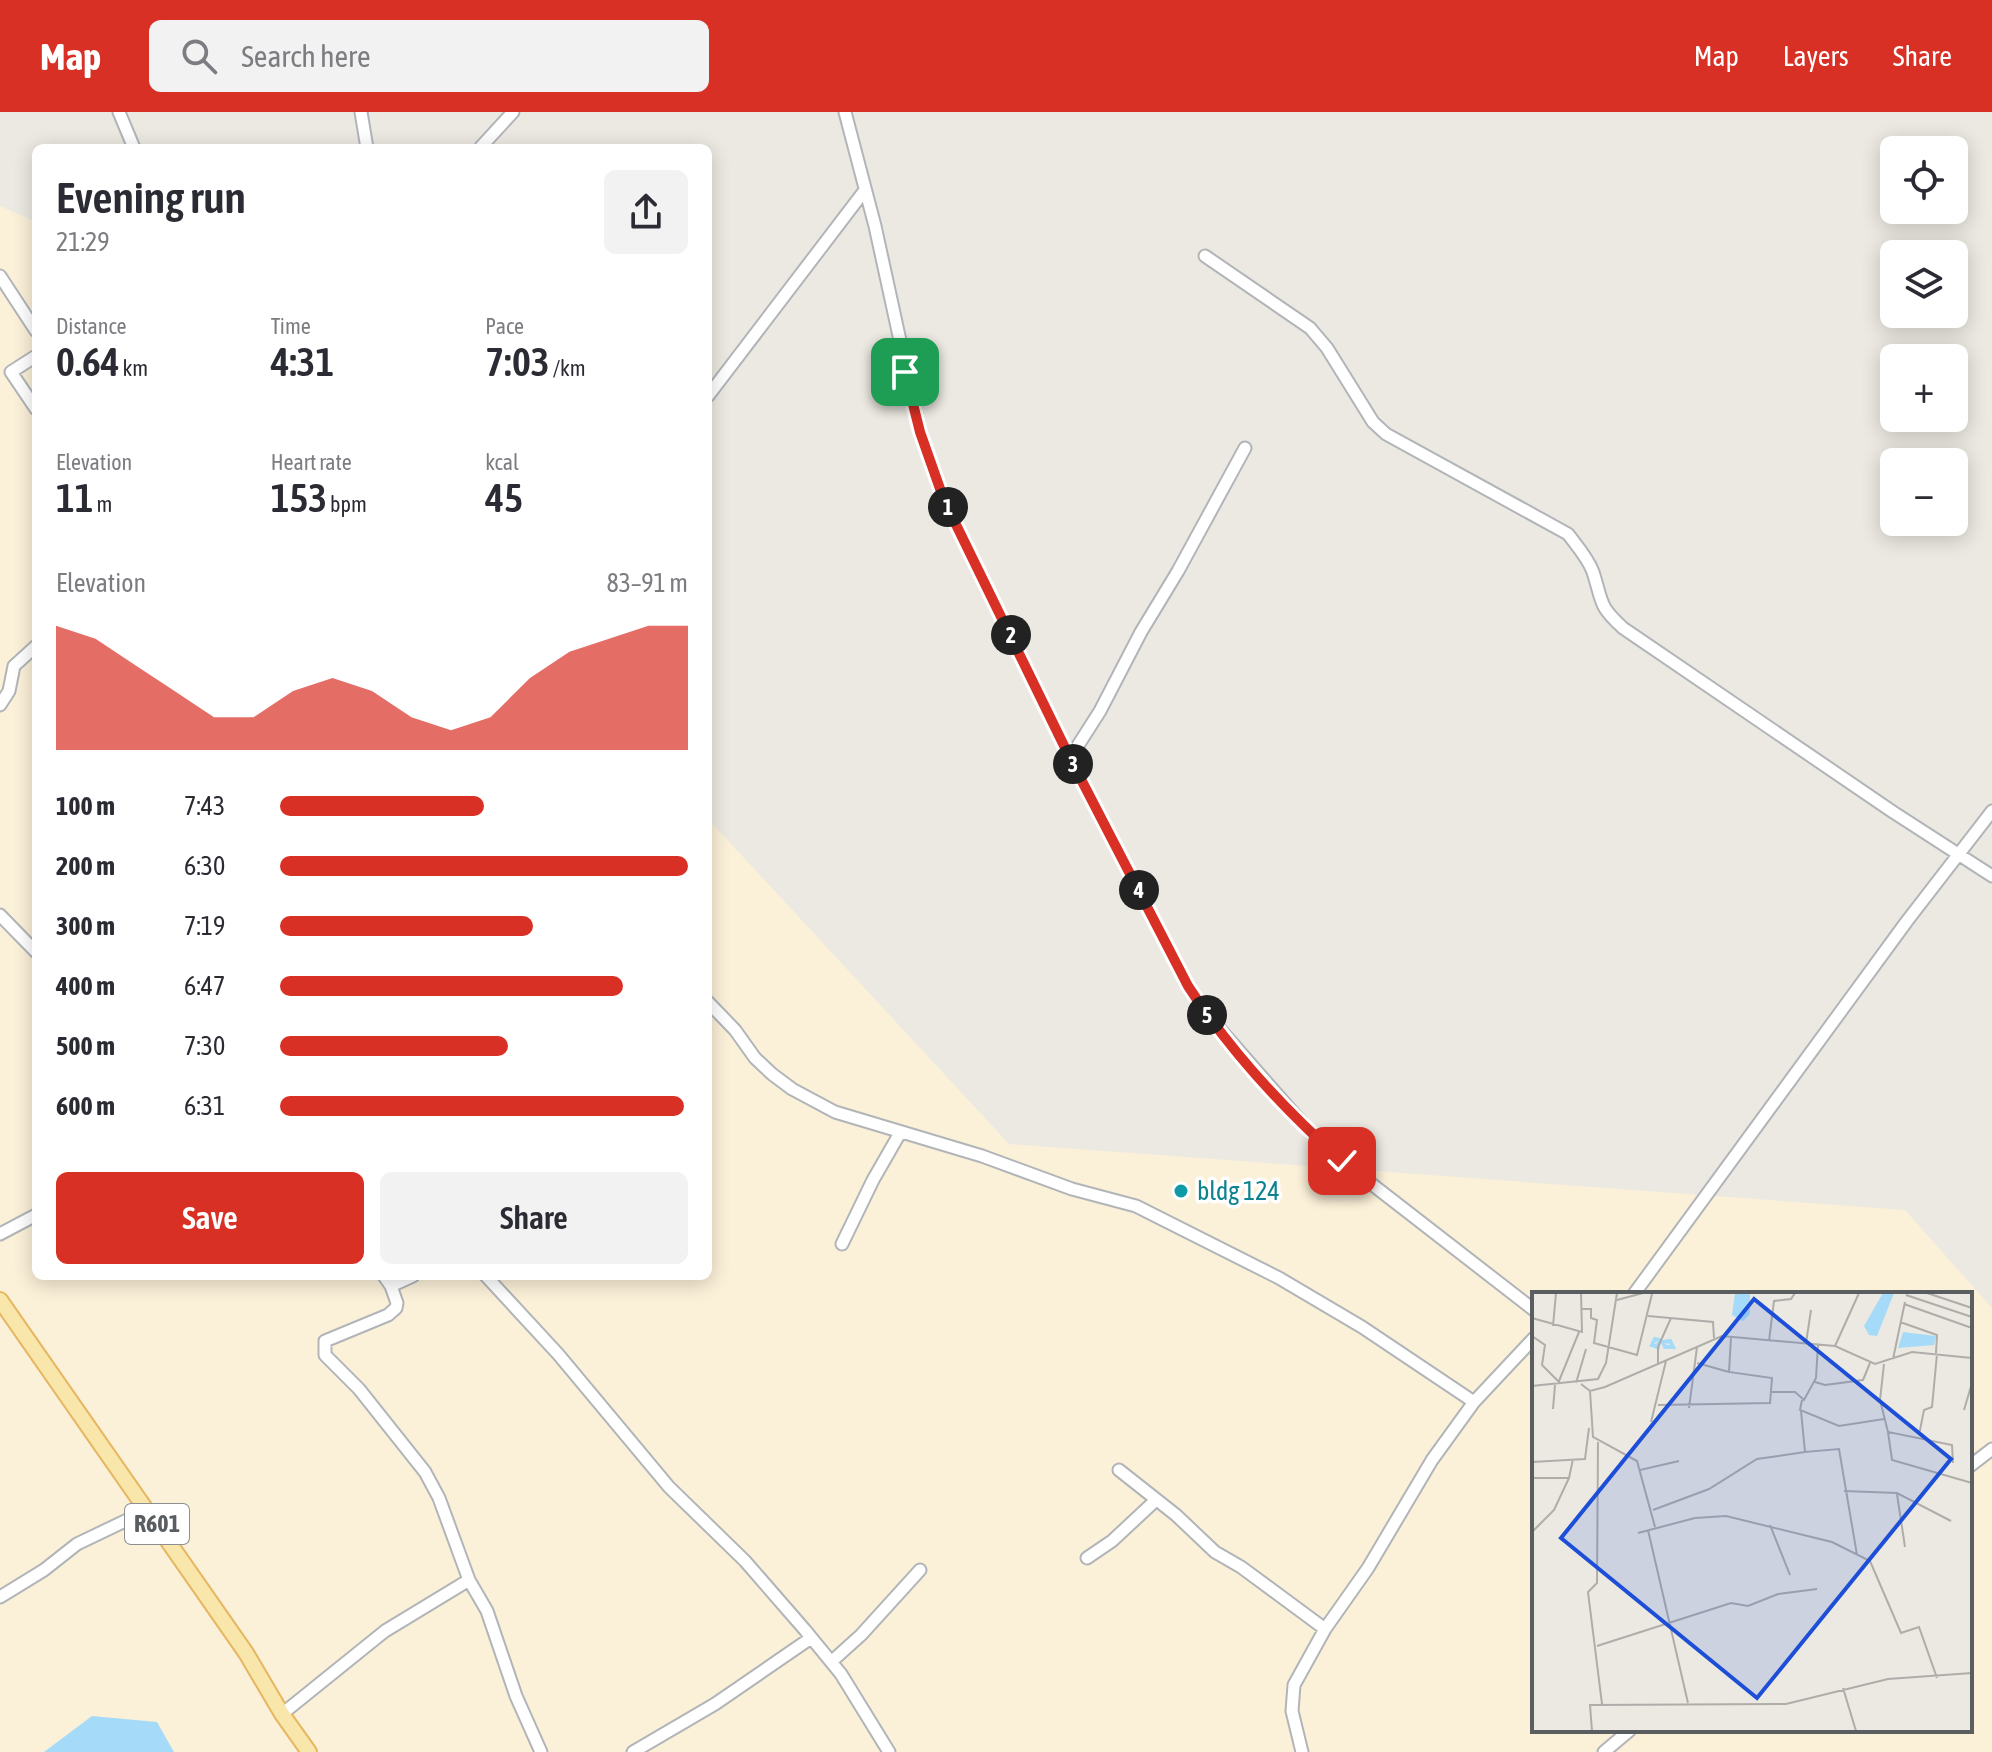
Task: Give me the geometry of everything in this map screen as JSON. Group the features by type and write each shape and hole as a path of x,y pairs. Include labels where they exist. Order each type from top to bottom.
{"main road":[{"name":"R601","path":"0,1300 4,1315 148,1510 309,1752"}],"street":[{"path":"119,112 132,144"},
{"path":"361,112 366,144"},
{"path":"484,144 513,112"},
{"path":"845,112 905,372 944,500 1070,758 1188,986 1213,1022 1276,1096 1342,1161 1532,1308"},
{"path":"712,391 865,190"},
{"path":"1205,256 1310,328 1327,348 1373,422 1386,434 1568,534 1593,572 1605,611 1623,628 1992,876"},
{"path":"0,276 32,325"},
{"path":"0,379 32,359"},
{"path":"11,372 32,403"},
{"path":"1070,758 1100,711 1245,448"},
{"path":"0,705 9,691 14,666 32,650"},
{"path":"1635,1292 1992,811"},
{"path":"0,915 32,948"},
{"path":"712,1006 735,1030 755,1058 792,1089 835,1112 982,1156 1072,1189 1136,1206 1279,1278 1362,1327 1474,1402"},
{"path":"842,1244 900,1133"},
{"path":"0,1234 32,1217"},
{"path":"490,1280 558,1354 669,1487 745,1561 811,1638 831,1662 889,1752"},
{"path":"388,1281 396,1308 388,1315 325,1341 325,1355 359,1389 425,1472 439,1498 469,1580 487,1611 516,1696 541,1752"},
{"path":"1302,1752 1292,1711 1294,1685 1325,1629 1368,1568 1432,1460 1474,1402 1532,1340"},
{"path":"1972,1464 1992,1449"},
{"path":"1119,1470 1176,1515 1215,1552 1241,1567 1325,1629"},
{"path":"1087,1558 1112,1541 1156,1500"},
{"path":"0,1597 44,1570 77,1544 148,1510"},
{"path":"831,1662 861,1635 920,1570"},
{"path":"282,1714 385,1631 469,1580"},
{"path":"633,1752 715,1704 811,1638"},
{"path":"1604,1752 1628,1732"}],"shaded area":[{"path":"0,206 32,220 32,1280 712,1280 712,823 1009,1144 1905,1210 1992,1308 1992,1752 0,1752"}],"water":[{"path":"92,1716 157,1722 174,1752 44,1752"}],"place":[{"name":"bldg 124","path":"1181,1191"}],"route":[{"path":"905,372 920,432 944,500 1070,758 1188,986 1205,1012 1276,1096 1342,1161"}]}
